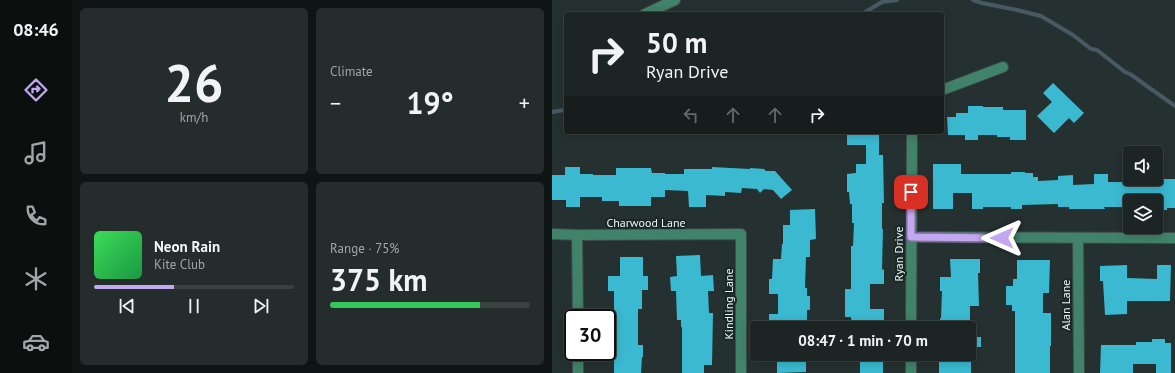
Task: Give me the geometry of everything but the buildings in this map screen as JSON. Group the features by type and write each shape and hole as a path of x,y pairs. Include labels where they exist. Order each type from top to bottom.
{"street":[{"path":"649,12 675,0"},
{"path":"944,89 1003,68"},
{"name":"Ryan Drive","path":"911,321 912,134"},
{"name":"Charwood Lane","path":"552,234 741,234"},
{"name":"Kindling Lane","path":"741,234 741,373"},
{"path":"577,235 578,309"},
{"path":"911,237 1175,238"},
{"name":"Alan Lane","path":"1078,238 1079,373"},
{"path":"578,361 578,373"},
{"path":"911,361 911,373"}],"waterway":[{"path":"865,12 882,2 897,0"},
{"path":"973,0 1041,16 1073,35 1091,49 1097,50 1125,72 1175,106"},
{"path":"552,112 564,110"}],"route":[{"path":"911,192 911,237 1002,238"}]}
